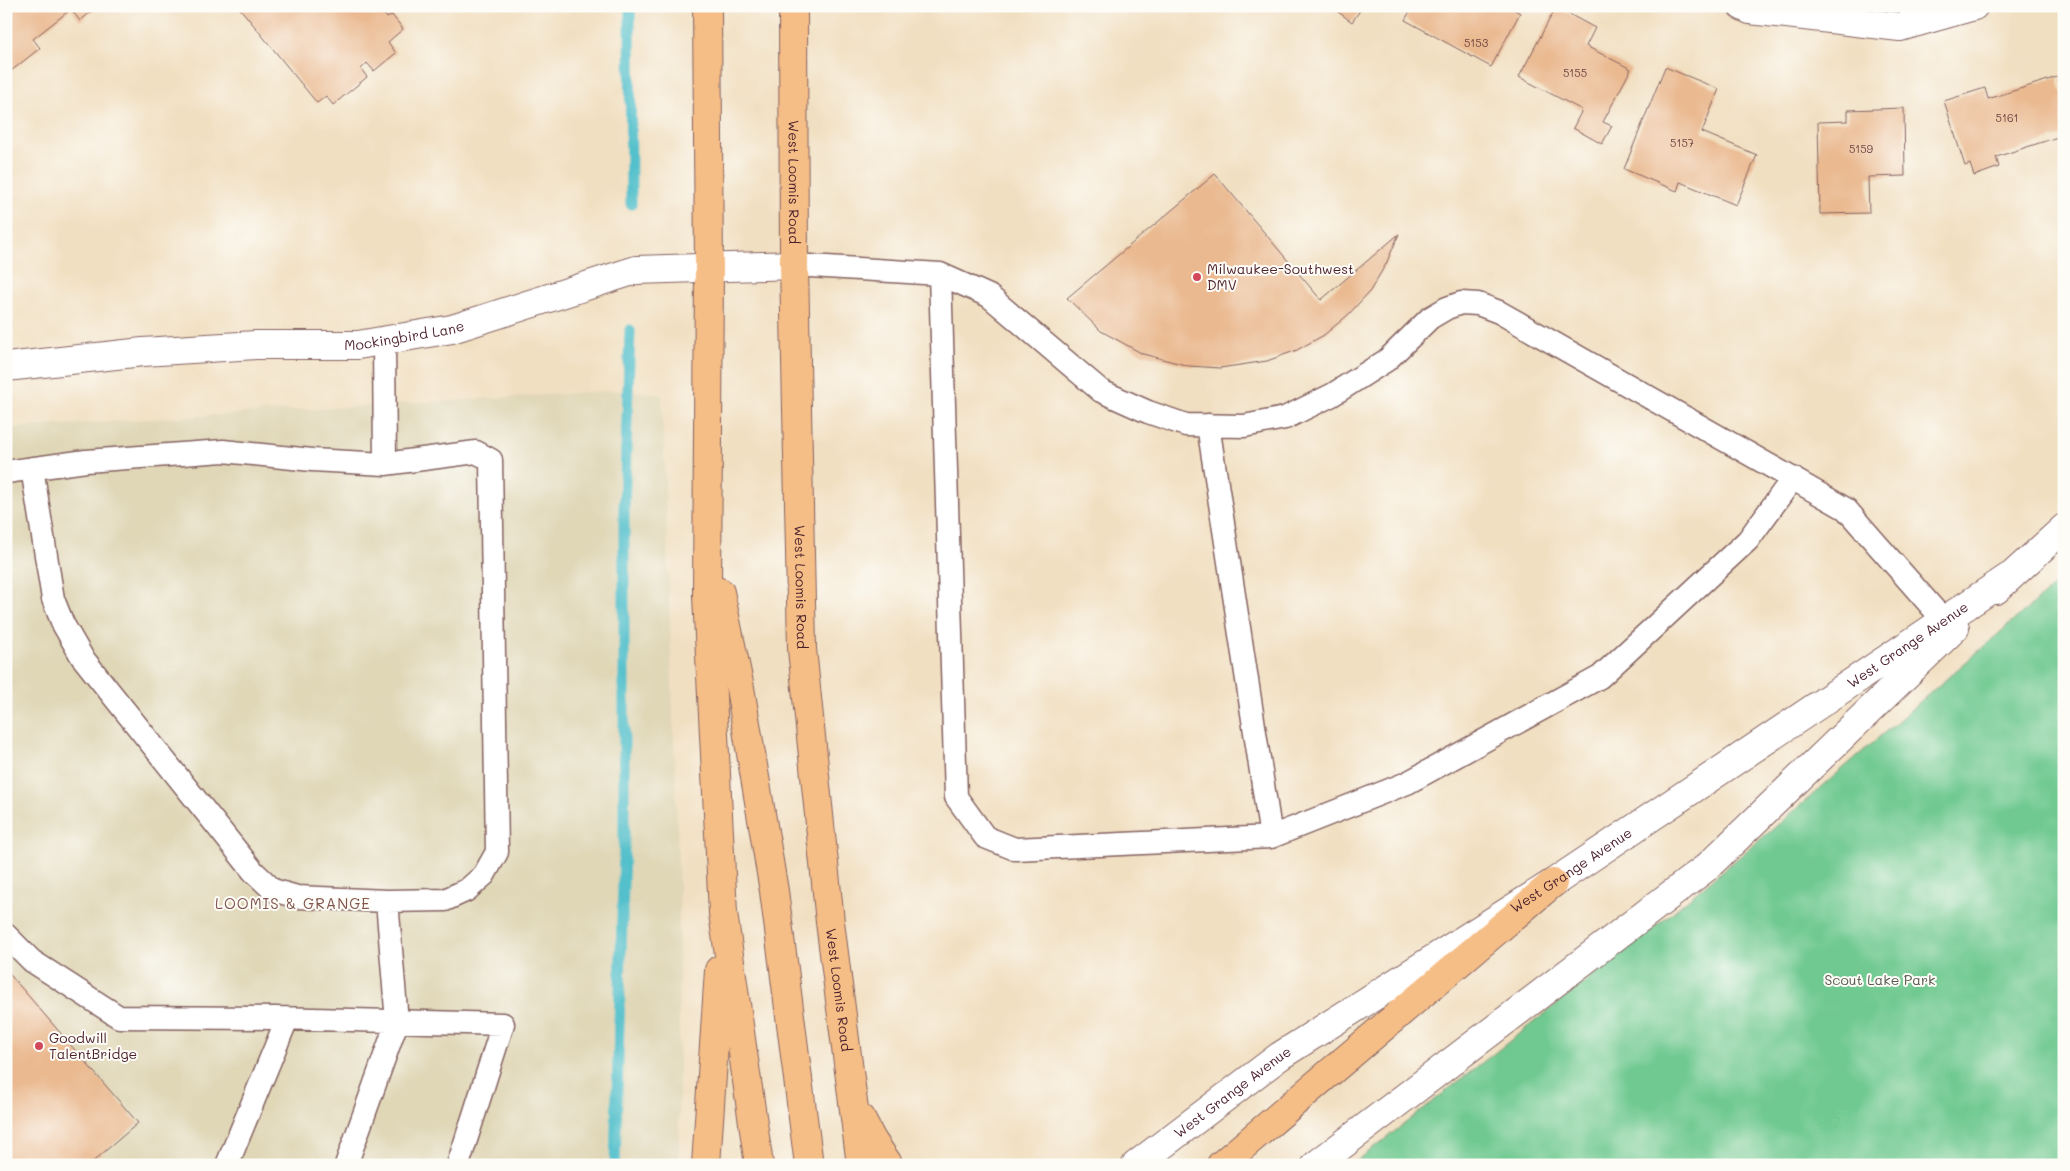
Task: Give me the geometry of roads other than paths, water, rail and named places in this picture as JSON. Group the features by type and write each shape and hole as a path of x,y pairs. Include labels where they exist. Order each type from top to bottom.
{"main road":[{"path":"707,6 709,267 707,596 723,913 759,1165"},
{"name":"West Loomis Road","path":"793,6 794,265 802,649 830,922 861,1165"},
{"path":"708,532 740,688 774,891 808,1165"},
{"path":"1221,1165 1553,882"},
{"path":"706,1165 723,913"},
{"path":"853,1104 872,1140 889,1165"}],"street":[{"path":"1742,6 1750,10 1900,28 1974,6"},
{"name":"Mockingbird Lane","path":"6,367 256,344 358,345 452,329 636,270 794,265"},
{"name":"West Grange Avenue","path":"1136,1165 1280,1056 1948,626 2009,577 2064,528"},
{"name":"West Grange Avenue","path":"1316,1165 1707,867 1948,626"}],"lane":[{"path":"794,265 940,274 989,296 1101,390 1148,412 1186,425 1244,426 1286,418 1332,396 1387,360 1430,318 1447,308 1461,303 1478,304 1499,312 1846,509 1948,626"},
{"path":"940,274 956,797 985,837 1015,849 1271,836 1407,783 1600,677 1748,540 1793,478"},
{"path":"384,341 385,464"},
{"path":"1208,425 1271,836"},
{"path":"6,472 32,468 86,461 223,451 312,460 385,464 476,452 490,460 497,852 484,875 467,890 445,900 386,902 297,897 273,890 247,863 82,657 63,624 53,599 32,468"},
{"path":"346,1165 398,1022 386,902"},
{"path":"6,935 32,962 119,1017 503,1024 458,1165"},
{"path":"227,1165 286,1019"}],"waterway":[{"path":"630,6 631,204"},
{"path":"615,1165 624,849 624,510 630,330"}],"place":[{"name":"Milwaukee-Southwest DMV","path":"1197,277"},
{"name":"Goodwill TalentBridge","path":"39,1046"}],"district":[{"name":"LOOMIS & GRANGE","path":"293,904"}],"park label":[{"name":"Scout Lake Park","path":"1880,980"}]}
